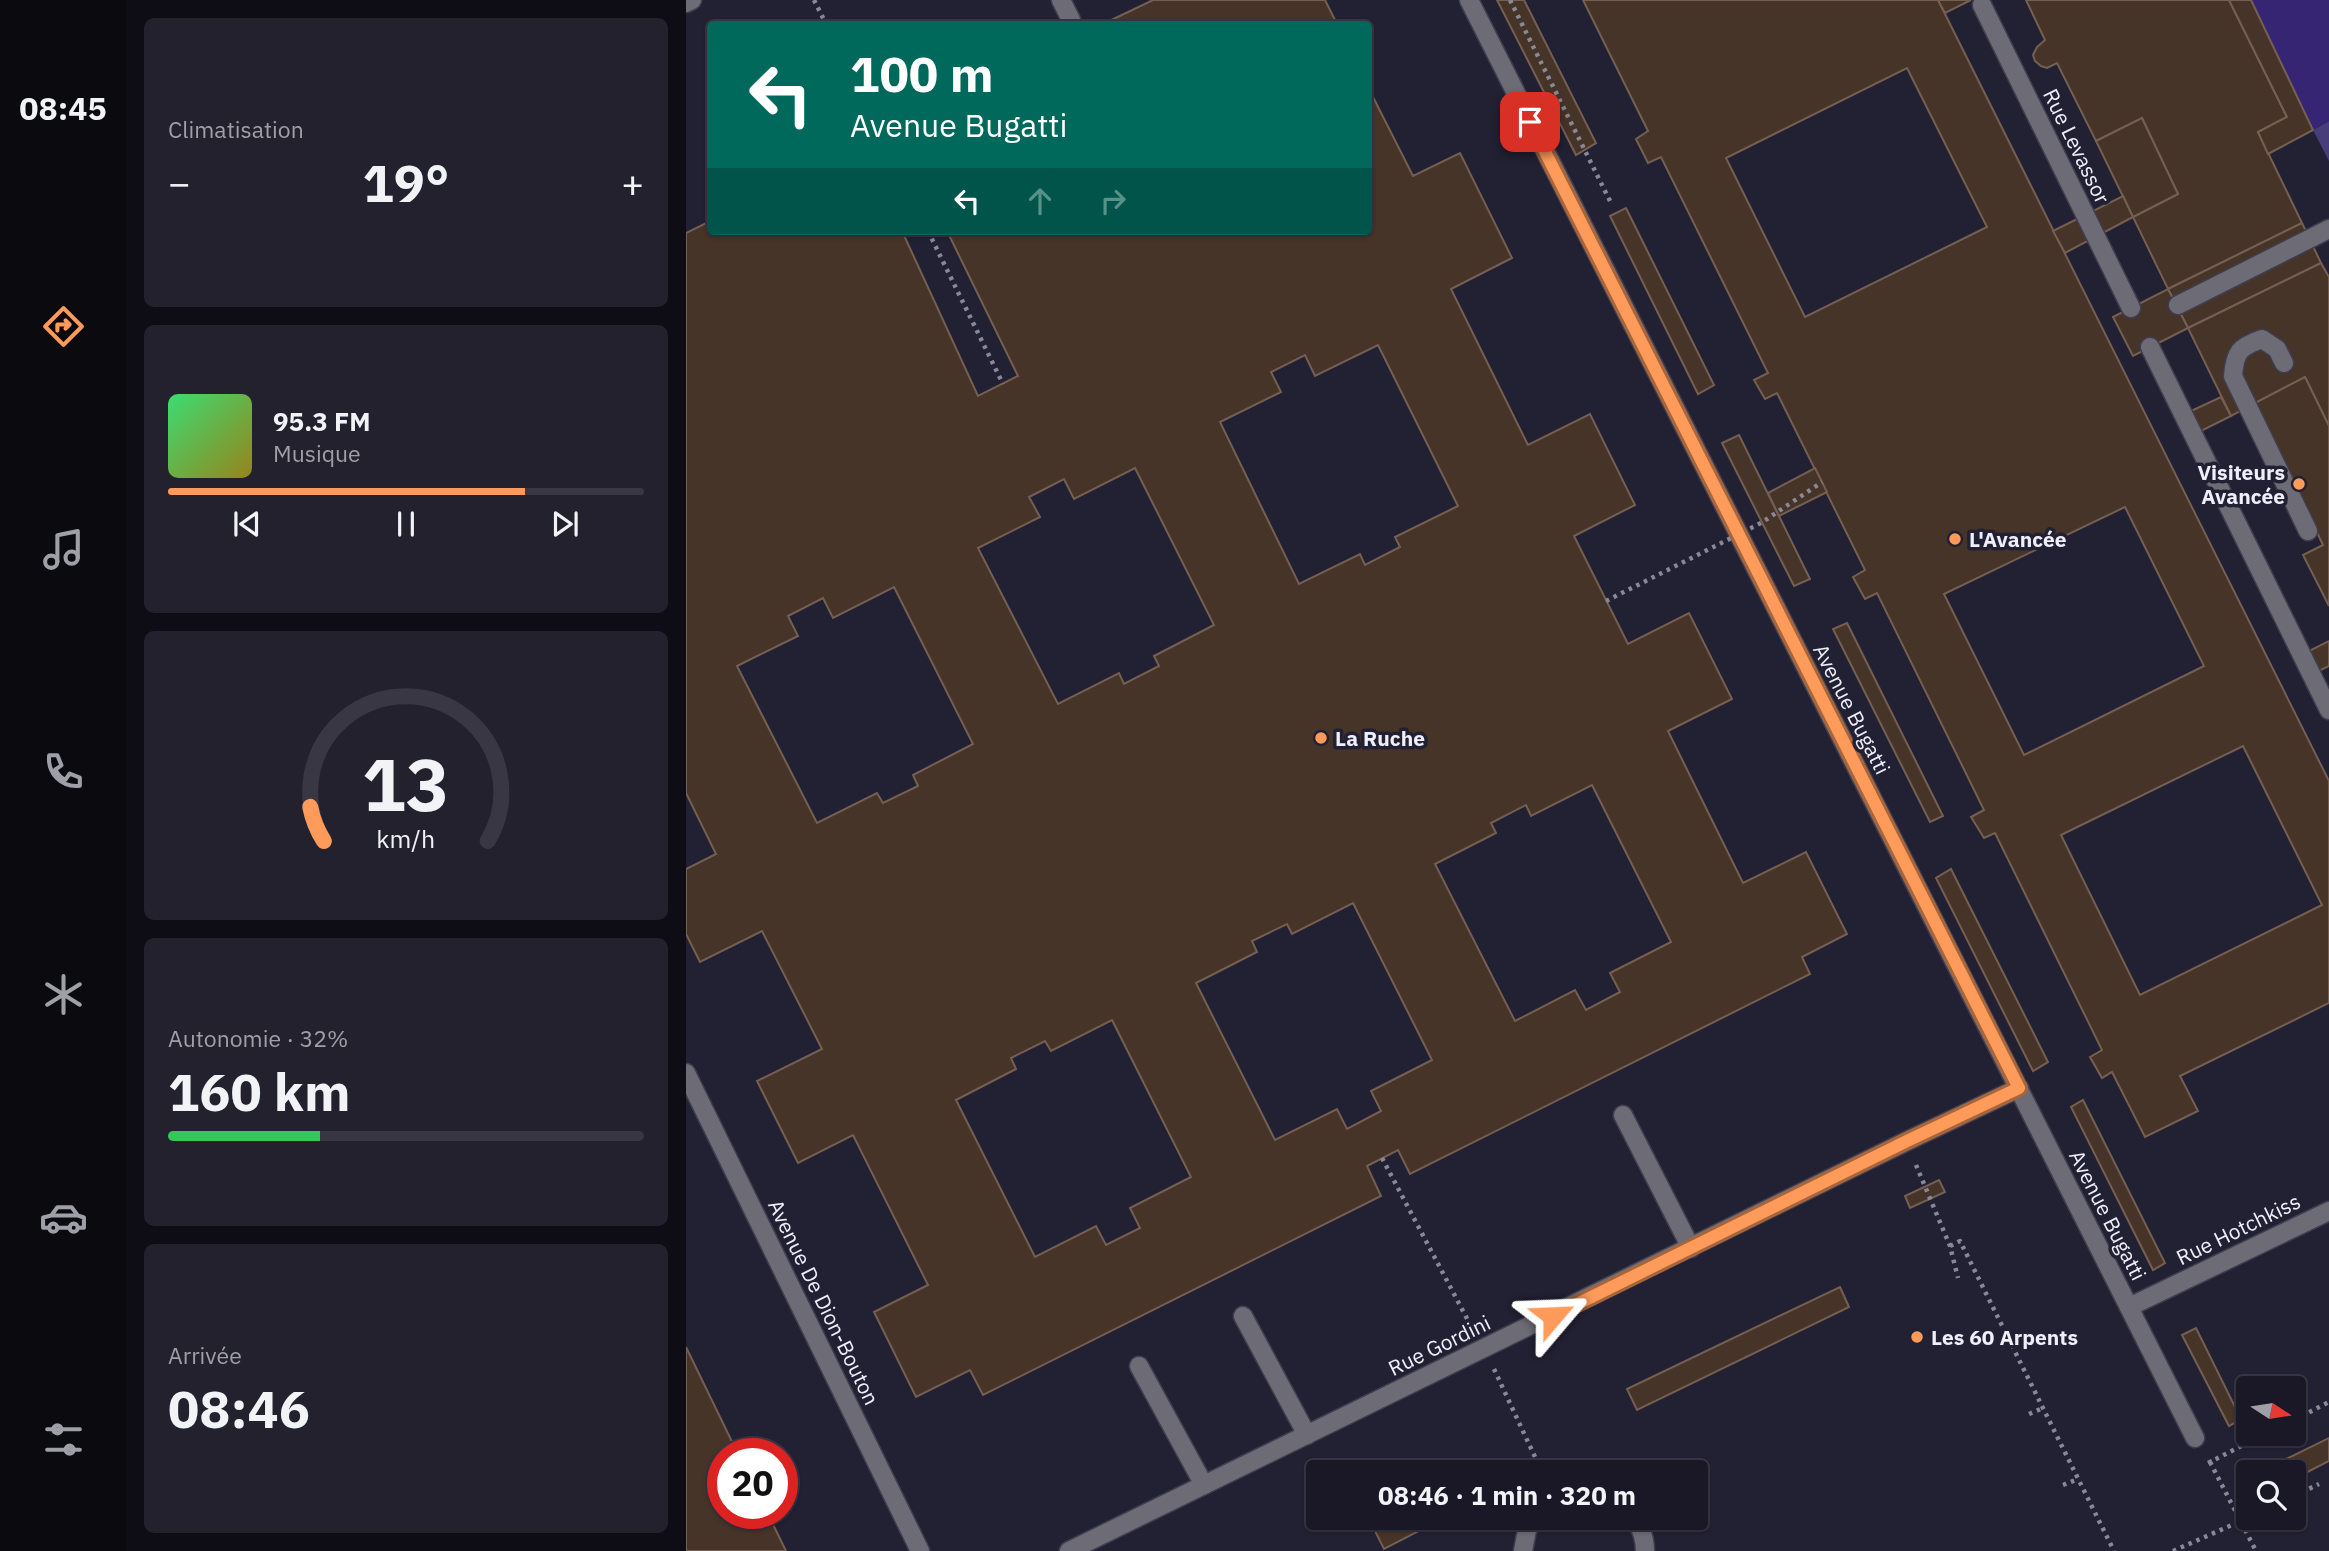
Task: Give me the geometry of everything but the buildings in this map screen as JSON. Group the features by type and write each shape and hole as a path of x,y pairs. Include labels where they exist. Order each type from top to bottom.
{"lane":[{"path":"686,3 692,0"},
{"path":"1061,0 1072,20"},
{"name":"Avenue Bugatti","path":"1469,0 2195,1438"},
{"name":"Rue Levassor","path":"1982,5 2131,308"},
{"path":"2178,305 2329,229"},
{"path":"2284,363 2277,349 2262,339 2245,345 2234,357 2233,376 2308,531"},
{"path":"2150,347 2329,710"},
{"name":"Avenue De Dion-Bouton","path":"686,1073 920,1551"},
{"name":"Rue Gordini","path":"1069,1551 2019,1088"},
{"path":"1623,1115 1691,1248"},
{"name":"Rue Hotchkiss","path":"2129,1307 2329,1211"},
{"path":"1243,1316 1307,1435"},
{"path":"1139,1366 1204,1485"},
{"path":"1523,1551 1527,1530"},
{"path":"1640,1530 1645,1551"}],"path":[{"path":"814,0 825,21"},
{"path":"1510,0 1611,203"},
{"path":"930,235 1003,384"},
{"path":"1606,601 1761,523 1822,482"},
{"path":"1907,1141 1950,1246 1958,1278"},
{"path":"1382,1158 1510,1400 1537,1460"},
{"path":"1950,1246 1960,1241 2114,1551"},
{"path":"2306,1414 2329,1402"},
{"path":"2029,1414 2043,1408"},
{"path":"2195,1438 2236,1511"},
{"path":"2210,1462 2241,1446"},
{"path":"2063,1485 2077,1479"},
{"path":"2306,1490 2319,1484"},
{"path":"2174,1551 2236,1523"},
{"path":"2246,1530 2256,1551"}],"shaded area":[{"path":"2251,0 2329,0 2329,121 2313,130"},
{"path":"2329,121 2329,161 2313,130"}],"place":[{"name":"Visiteurs Avancée","path":"2299,484"},
{"name":"L'Avancée","path":"1955,539"},
{"name":"La Ruche","path":"1321,738"},
{"name":"Les 60 Arpents","path":"1917,1337"}],"route":[{"path":"1530,122 2019,1088 1553,1316"}]}
